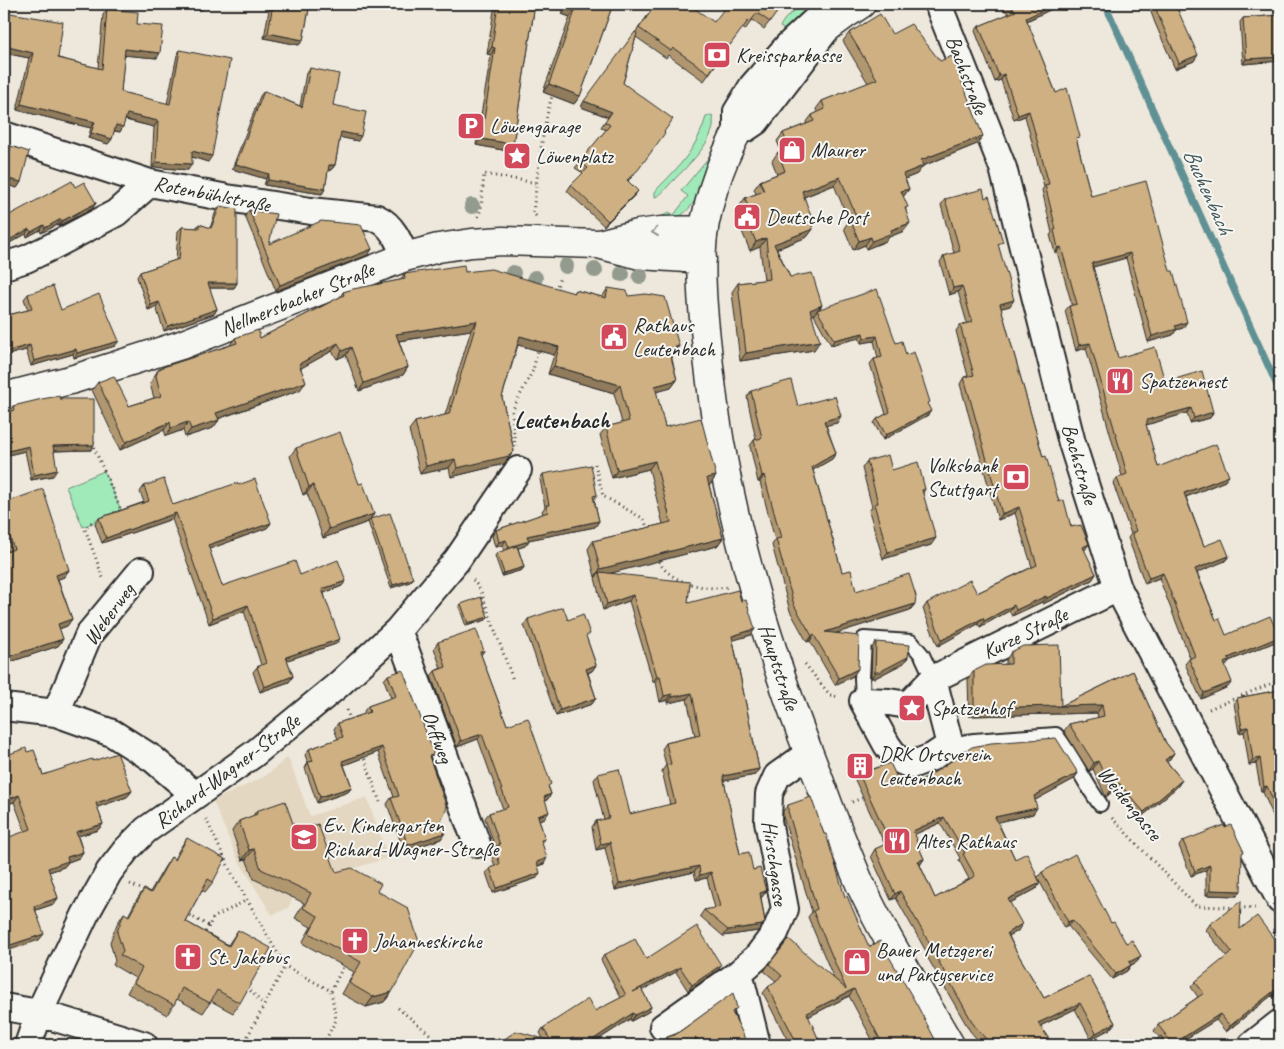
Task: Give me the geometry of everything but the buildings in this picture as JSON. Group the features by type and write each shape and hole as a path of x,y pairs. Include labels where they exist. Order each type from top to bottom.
{"street":[{"name":"Bachstraße","path":"938,4 1003,168 1072,443 1118,588 1185,719 1271,904"},
{"name":"Hauptstraße","path":"847,8 779,71 747,114 731,140 711,200 704,230 702,259 704,324 712,396 731,501 772,654 808,754 861,885 880,923 950,1045"},
{"name":"Rotenbühlstraße","path":"4,135 150,183 237,200 377,218 386,222 400,244 404,257"},
{"path":"4,266 35,255 116,213 150,183"},
{"name":"Nellmersbacher Straße","path":"598,244 638,234 662,231 704,230"},
{"name":"Nellmersbacher Straße","path":"4,396 74,379 181,345 404,257 438,248 472,242 541,241 598,244 640,255 702,259"},
{"name":"Richard-Wagner-Straße","path":"28,1045 39,1013 85,916 109,872 126,850 146,830 254,754 338,686 398,630 457,560 518,470"},
{"name":"Weberweg","path":"56,712 89,634 140,571"},
{"name":"Kurze Straße","path":"933,679 1118,588"},
{"name":"Orffweg","path":"398,630 477,844"},
{"path":"863,701 910,703 933,679"},
{"path":"863,701 887,745 897,759 911,765 932,757 950,745 933,679"},
{"path":"4,707 56,712 112,733 154,759 195,795"},
{"name":"Hirschgasse","path":"664,1027 739,973 757,957 775,933 785,909 768,821 769,794 777,776 808,754"},
{"path":"739,973 757,1045"},
{"path":"4,1007 39,1013 144,1045"},
{"path":"1252,1045 1280,1023"}],"lane":[{"path":"863,701 864,639 910,642 922,655 933,679"},
{"name":"Weidengasse","path":"950,745 974,741 1056,735 1070,752 1085,783 1100,804"}],"path":[{"path":"533,212 547,112 552,96"},
{"path":"477,220 481,209 484,174 537,183"},
{"path":"555,296 560,277"},
{"path":"518,470 512,411 533,370 541,339"},
{"path":"94,440 95,450 120,510 91,523 85,529 113,605"},
{"path":"596,464 603,496 644,519 650,538"},
{"path":"657,556 660,566 674,576 699,588 718,589 753,584"},
{"path":"457,560 480,589 513,680"},
{"path":"772,654 792,656 804,662 830,695 863,701"},
{"path":"1185,719 1280,680"},
{"path":"338,686 355,732"},
{"path":"361,750 381,805"},
{"path":"831,811 872,794"},
{"path":"195,795 230,870 285,966 331,991"},
{"name":"Weidengasse","path":"1100,804 1176,887 1196,906 1271,904"},
{"path":"109,872 151,894"},
{"path":"202,938 213,918 247,900"},
{"path":"184,912 209,926"},
{"path":"323,1045 336,1020 331,991 347,960"},
{"path":"243,1045 285,966"},
{"path":"247,987 264,1005"},
{"path":"398,1008 443,1045"}],"shaded area":[{"name":"Ev. Kindergarten Richard-Wagner-Straße","path":"288,757 310,816 367,797 388,858 299,885 288,908 272,915 237,858 213,801 265,776"}],"green space":[{"path":"804,4 819,4 787,29 780,27 787,17"},
{"path":"708,116 712,116 713,124 711,134 706,143 663,192 655,197 655,192 658,188 693,147"},
{"path":"709,157 711,158 701,187 692,205 677,218 667,221 663,216 669,212 674,215 688,196 681,191"},
{"path":"104,471 121,510 83,527 66,487"}],"waterway":[{"name":"Buchenbach","path":"1105,4 1280,392"}],"place":[{"name":"Kreissparkasse","path":"717,55"},
{"name":"Löwengarage","path":"471,126"},
{"name":"Maurer","path":"792,150"},
{"name":"Löwenplatz","path":"517,156"},
{"name":"Deutsche Post","path":"747,217"},
{"name":"Rathaus Leutenbach","path":"614,337"},
{"name":"Spatzennest","path":"1120,381"},
{"name":"Volksbank Stuttgart","path":"1016,477"},
{"name":"Spatzenhof","path":"912,708"},
{"name":"DRK Ortsverein Leutenbach","path":"860,766"},
{"name":"Ev. Kindergarten Richard-Wagner-Straße","path":"304,837"},
{"name":"Altes Rathaus","path":"897,841"},
{"name":"Johanneskirche","path":"355,941"},
{"name":"St. Jakobus","path":"188,957"},
{"name":"Bauer Metzgerei und Partyservice","path":"857,962"}],"district":[{"name":"Leutenbach","path":"562,420"}]}
